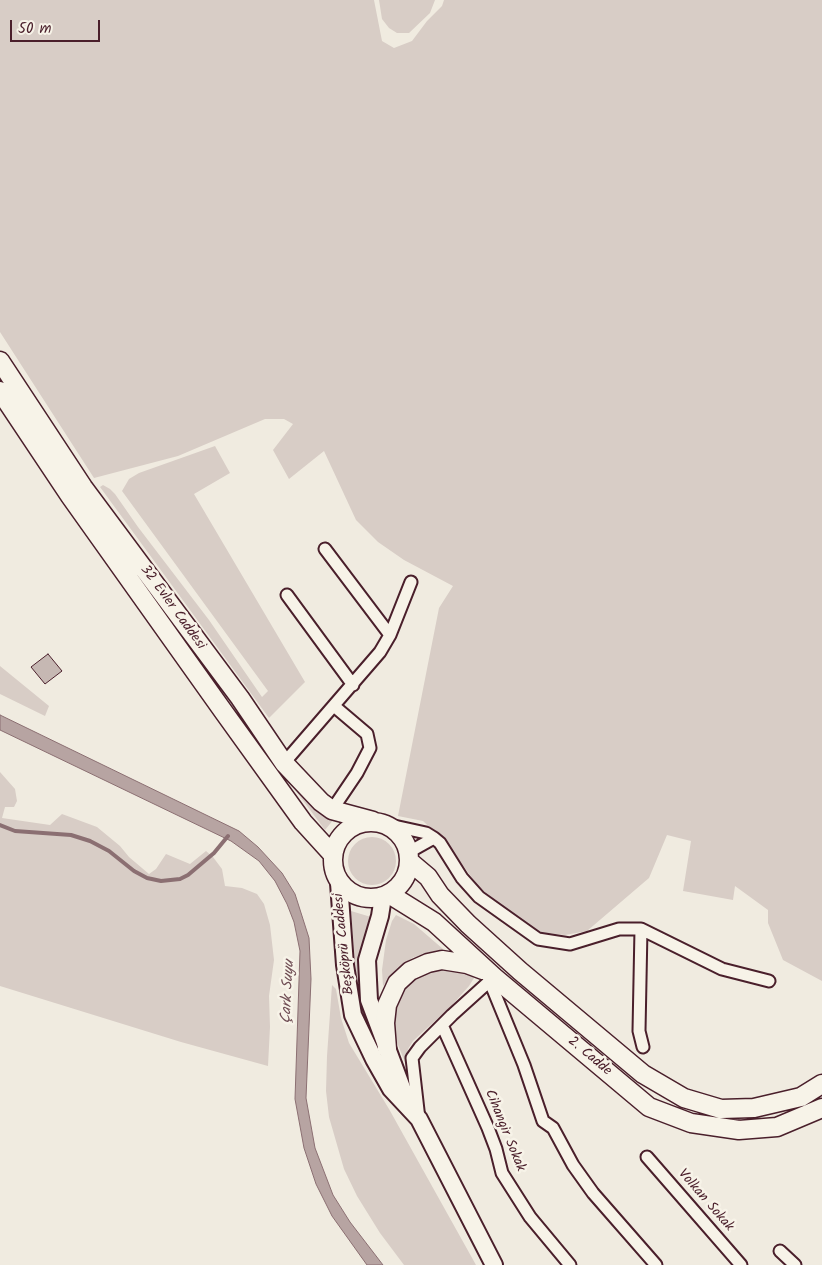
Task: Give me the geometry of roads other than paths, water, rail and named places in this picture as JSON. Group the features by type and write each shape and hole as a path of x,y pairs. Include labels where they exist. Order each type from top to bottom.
{"main road":[{"name":"32 Evler Caddesi","path":"0,361 84,487 240,698 284,763 321,802 332,810 379,823"},
{"name":"32 Evler Caddesi","path":"0,390 70,496 246,743 303,822 333,856"},
{"path":"361,823 379,823 396,831 404,840 409,857 407,874 400,886 386,896 371,899 359,897 348,891 339,882 332,865 336,844 351,827 361,823"},
{"name":"2. Cadde","path":"409,857 428,877 440,895 468,924 520,971 643,1074 684,1098 721,1109 754,1108 802,1097 822,1084"},
{"name":"Beşköprü Caddesi","path":"339,882 345,965 353,1015 374,1060 391,1089 415,1113"},
{"name":"2. Cadde","path":"386,896 434,922 491,977 649,1107 691,1123 739,1130 777,1127 822,1108"},
{"name":"Beşköprü Caddesi","path":"386,896 367,960 368,1000 415,1113 494,1265"},
{"path":"387,1049 385,1023 387,1005 396,984 410,971 428,963 442,960 467,964 491,977"}],"street":[{"path":"325,549 390,635"},
{"path":"284,763 380,652 390,635 411,582"},
{"path":"287,595 353,685"},
{"path":"332,810 357,773 370,748 367,734 334,706"},
{"path":"379,823 426,833 434,838 440,843 462,878 479,897 538,939 570,944 619,929 641,929 722,969 769,981"},
{"path":"409,857 434,838"},
{"path":"641,929 639,1031 643,1048"},
{"path":"415,1113 412,1058 420,1047 491,977 524,1065 542,1121 553,1128 573,1165 593,1193 656,1265"},
{"name":"Cihangir Sokak","path":"442,1025 488,1128 502,1173 530,1217 570,1265"},
{"name":"Volkan Sokak","path":"647,1157 740,1265"},
{"path":"780,1250 795,1265"}],"waterway":[{"path":"0,825 15,831 71,835 90,841 109,851 134,871 147,878 161,881 180,879 188,875 214,853 228,836"}],"water label":[{"name":"Çark Suyu","path":"289,992"}]}
